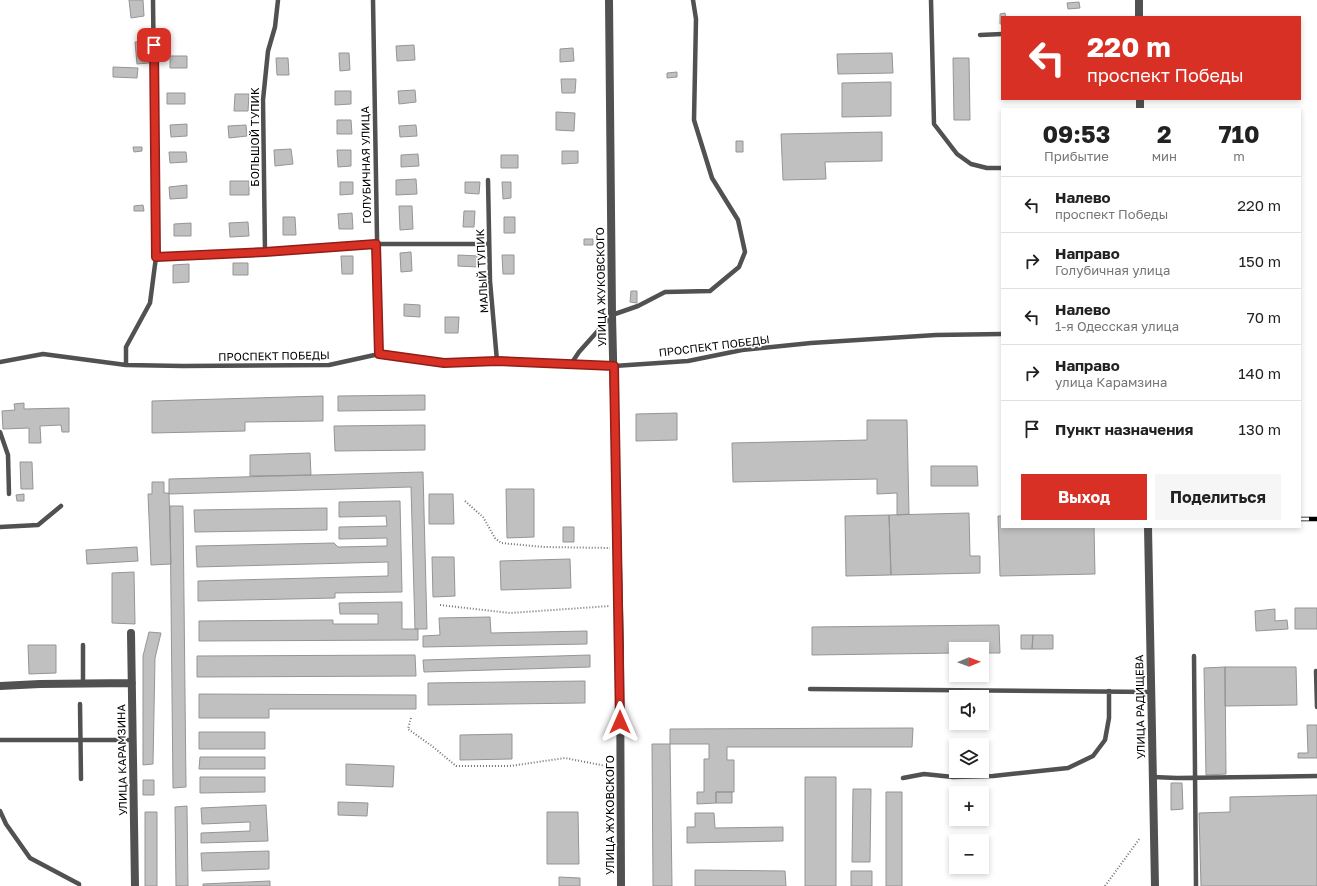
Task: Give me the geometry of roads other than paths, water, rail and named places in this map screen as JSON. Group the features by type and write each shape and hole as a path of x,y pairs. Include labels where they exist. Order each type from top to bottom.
{"street":[{"name":"УЛИЦА ЖУКОВСКОГО","path":"609,0 612,315 619,605 621,886"},
{"path":"1139,0 1139,16"},
{"name":"УЛИЦА РАДИЩЕВА","path":"1148,528 1155,886"},
{"name":"УЛИЦА КАРАМЗИНА","path":"131,633 135,886"},
{"path":"0,686 132,683"}],"lane":[{"path":"126,365 126,347 150,303 156,257 153,0"},
{"name":"БОЛЬШОЙ ТУПИК","path":"265,252 263,100 268,51 275,27 278,0"},
{"name":"ГОЛУБИЧНАЯ УЛИЦА","path":"373,0 379,354"},
{"path":"571,364 579,352 612,315 638,306 664,292 710,291 739,267 744,252 738,220 712,178 694,120 696,19 693,0"},
{"path":"931,0 934,124 957,154 972,164 987,168 1001,168"},
{"path":"980,35 1001,34"},
{"name":"МАЛЫЙ ТУПИК","path":"488,180 490,281 497,361"},
{"path":"156,257 265,252 376,244 489,244"},
{"name":"ПРОСПЕКТ ПОБЕДЫ","path":"0,362 43,354 126,365 329,365 379,354 444,363 497,361 614,366 688,361 742,350 811,343 936,335 1001,334"},
{"path":"0,432 8,455 9,494"},
{"path":"0,527 38,525 61,506"},
{"path":"83,645 83,683"},
{"path":"1194,656 1196,886"},
{"path":"1316,671 1317,707"},
{"path":"810,688 1151,692"},
{"path":"903,778 924,774 993,776 1068,768 1093,756 1105,740 1109,718 1109,691"},
{"path":"80,704 81,779"},
{"path":"0,740 133,740"},
{"path":"1153,777 1194,778 1317,776"},
{"path":"0,811 6,824 30,858 79,884 79,886"},
{"path":"0,824 6,824"}],"railway":[{"path":"1301,519 1317,519"}]}
